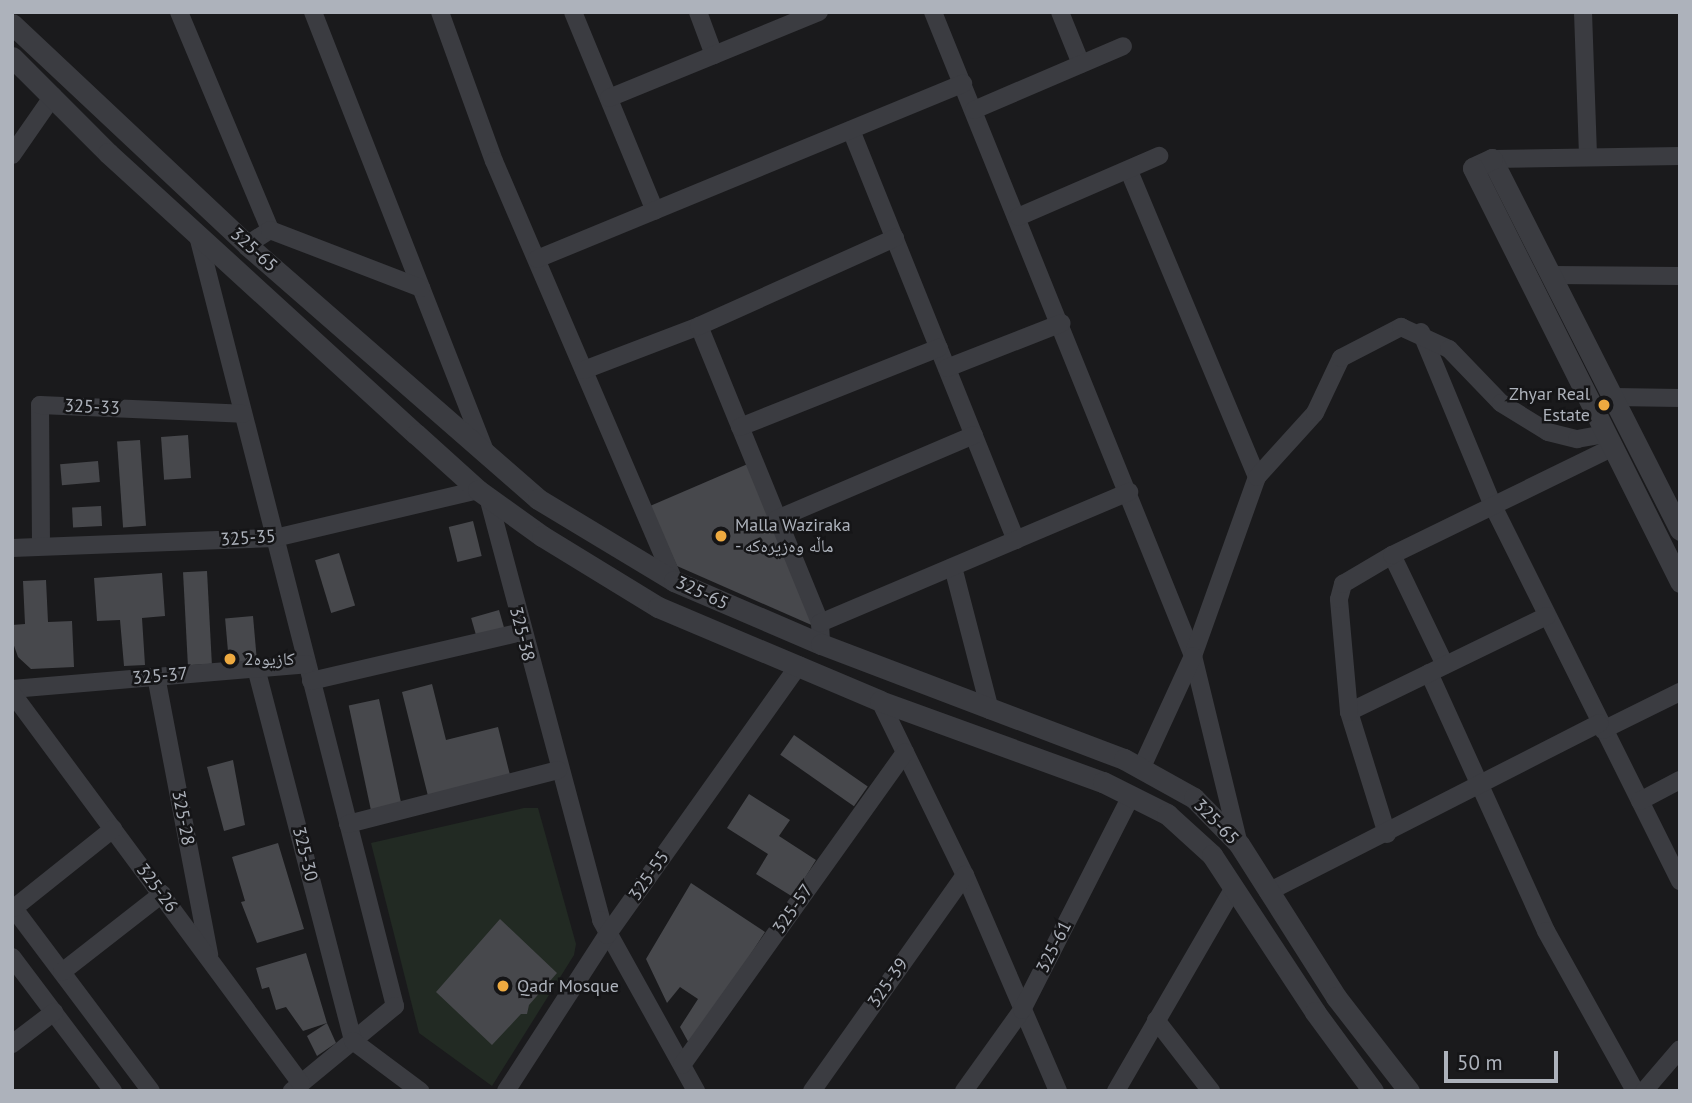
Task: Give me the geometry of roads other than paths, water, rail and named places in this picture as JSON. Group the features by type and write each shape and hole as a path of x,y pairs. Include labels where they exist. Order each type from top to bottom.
{"street":[{"path":"178,12 270,230 421,288"},
{"path":"313,12 488,458"},
{"path":"440,12 494,161 674,581"},
{"path":"573,12 655,211"},
{"path":"698,12 714,55"},
{"path":"608,98 800,16 819,12"},
{"path":"933,12 1062,323 1193,656 1239,844"},
{"path":"1060,12 1081,64"},
{"path":"1583,12 1588,155"},
{"name":"325-65","path":"12,24 247,245 538,499 674,581 735,608 820,634 990,710 1142,767 1194,798 1239,844 1336,997 1409,1091"},
{"path":"974,110 1123,46"},
{"name":"325-65","path":"12,57 198,236 483,493 610,579 723,635 880,701 1131,796 1185,829 1212,855 1315,1012 1373,1091"},
{"path":"537,259 963,83"},
{"path":"12,155 53,96"},
{"path":"851,130 1016,540"},
{"path":"1680,156 1588,155 1492,159 1473,168 1680,582"},
{"path":"1018,217 1159,156"},
{"path":"1492,159 1679,527"},
{"path":"1129,171 1257,477"},
{"path":"247,245 270,230"},
{"path":"198,236 395,1006 297,1087"},
{"path":"584,370 699,326 895,238"},
{"path":"1552,275 1680,276"},
{"path":"947,368 1062,323"},
{"path":"699,326 778,519 820,634 953,567 1129,492"},
{"path":"1142,767 1193,656 1257,477 1315,413 1341,358 1401,327 1421,332 1449,349 1501,403 1548,432 1577,439 1609,441"},
{"path":"1558,339 1579,328"},
{"path":"1421,332 1494,508 1680,881"},
{"path":"740,426 939,348"},
{"path":"1614,397 1680,398"},
{"name":"325-33","path":"41,546 40,405 243,414"},
{"path":"778,519 974,435"},
{"path":"1387,834 1349,712 1339,599 1343,584 1392,555 1494,508 1609,441"},
{"name":"325-35","path":"12,548 275,538 483,493"},
{"name":"325-38","path":"483,493 558,770 607,935 696,1091"},
{"path":"1392,555 1437,669 1479,787 1546,931 1635,1091"},
{"path":"953,567 990,710"},
{"path":"723,635 735,608"},
{"path":"1349,712 1547,616"},
{"name":"325-37","path":"12,691 256,668 309,673 521,632"},
{"name":"325-55","path":"506,1091 607,935 799,665"},
{"name":"325-30","path":"256,668 353,1041"},
{"name":"325-28","path":"156,676 210,961"},
{"name":"325-26","path":"12,691 162,894 297,1087"},
{"path":"1268,892 1601,726 1680,692"},
{"path":"880,701 965,875 1058,1091"},
{"name":"325-57","path":"682,1065 905,752"},
{"path":"348,824 558,770"},
{"path":"1640,801 1680,780"},
{"name":"325-61","path":"964,1091 1022,1010 1131,796"},
{"path":"113,829 13,907 151,1091"},
{"name":"325-39","path":"812,1091 965,875"},
{"path":"1116,1091 1233,889"},
{"path":"62,972 162,894"},
{"path":"12,957 113,1091"},
{"path":"1315,1012 1336,997"},
{"path":"12,1044 54,1012"},
{"path":"1156,1020 1211,1091"},
{"path":"353,1041 420,1091"},
{"path":"1644,1091 1680,1049"}],"place":[{"name":"Zhyar Real Estate","path":"1604,405"},
{"name":"Malla Waziraka - ماڵە وەزیرەکە","path":"721,536"},
{"name":"كازيوه2","path":"230,659"},
{"name":"Qadr Mosque","path":"503,986"}]}
